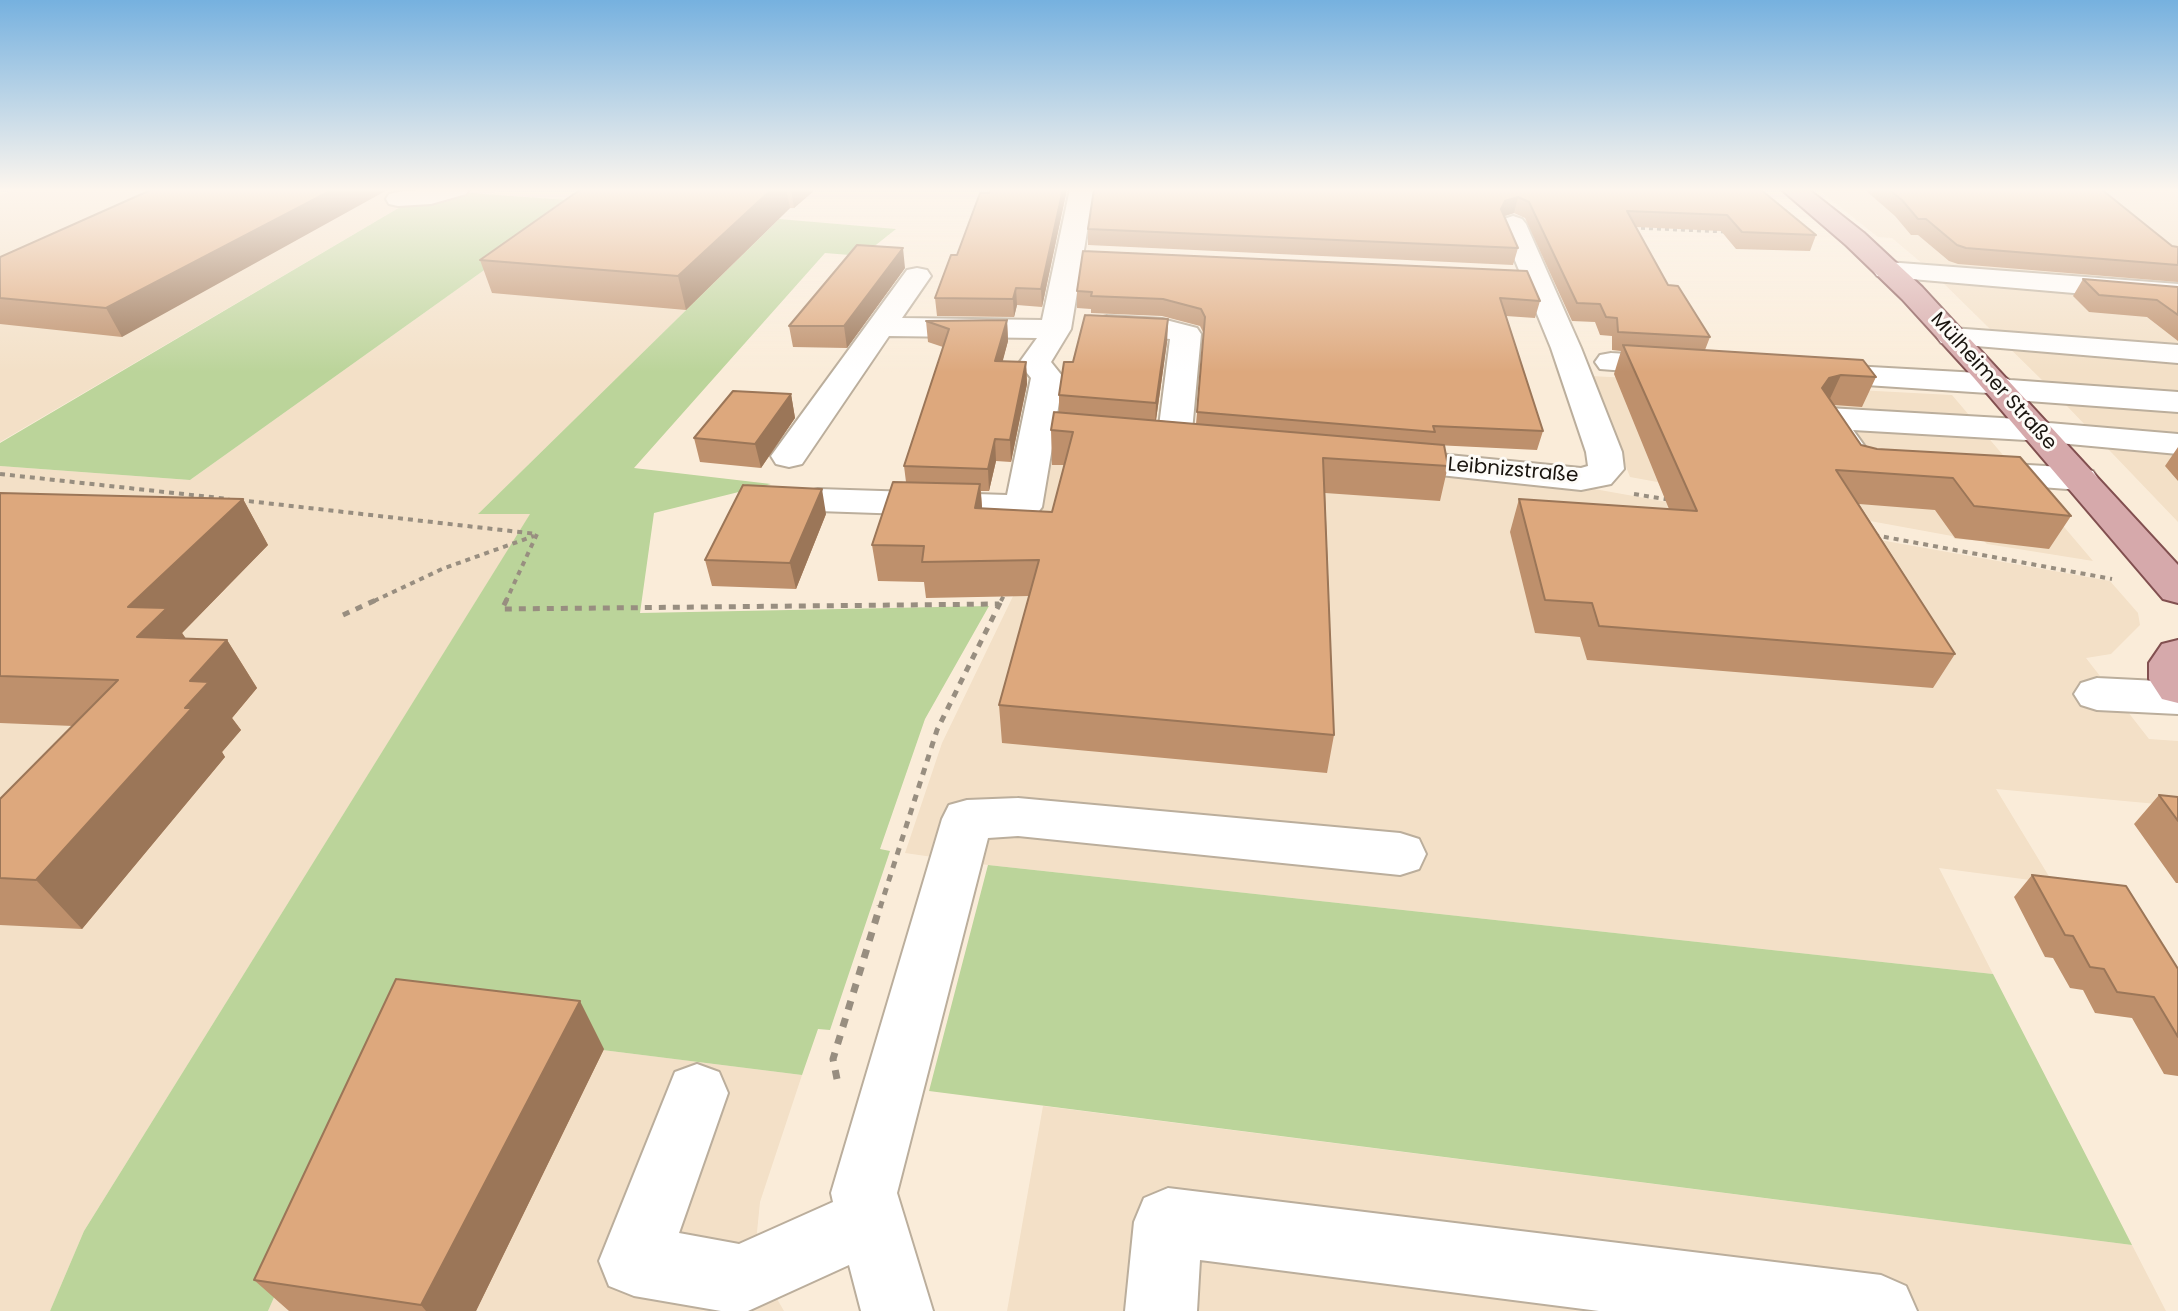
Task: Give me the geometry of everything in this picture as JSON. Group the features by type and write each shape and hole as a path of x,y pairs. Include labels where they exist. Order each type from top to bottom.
{"main road":[{"name":"Mülheimer Straße","path":"1864,250 1887,270 1999,387 2178,590"},
{"path":"2178,654 2171,663 2172,679 2178,688"}],"street":[{"path":"818,500 1023,507 1047,377 1035,363 1056,326 1070,250"},
{"name":"Leibnizstraße","path":"1348,457 1581,479 1598,476 1606,469 1604,452 1566,348 1524,250"},
{"path":"1069,255 1099,256"},
{"path":"1887,270 2178,293"},
{"path":"789,456 917,276"},
{"path":"1505,276 1536,277"},
{"path":"880,327 1162,328 1186,334 1190,443 1037,430"},
{"path":"1952,337 2178,354"},
{"path":"1611,362 1704,367"},
{"path":"1781,372 2178,402"},
{"path":"1877,468 1861,467 1828,418 2038,431 2178,444"},
{"path":"1940,471 2080,479"},
{"path":"2097,694 2178,698"},
{"path":"897,1311 868,1207 967,819 1018,817 1400,854"},
{"path":"697,1093 634,1261 740,1279 868,1207"},
{"path":"1161,1311 1168,1222 1881,1311"}],"path":[{"path":"0,474 537,534"},
{"path":"1598,476 1631,493 1677,501"},
{"path":"1860,533 2093,573 2121,582"},
{"path":"537,534 502,609 999,604 1008,589"},
{"path":"343,615 442,569 537,534"}],"shaded area":[{"path":"0,250 327,250 0,442"},
{"path":"512,250 747,250 479,513 531,513 84,1231 50,1311 0,1311 0,466 190,480"},
{"path":"1906,250 2178,250 2178,522 2044,382"},
{"path":"1591,376 1952,395 2093,561 1987,544 1984,541 1955,539 1630,477"},
{"path":"1042,435 1499,472 2110,581 2138,613 2140,625 2111,654 2086,658 2149,739 2178,741 2178,806 1996,789 2053,883 1939,868 1993,974 988,865 905,853 942,743 1016,590"},
{"path":"395,1024 802,1075 760,1202 757,1232 766,1280 784,1311 268,1311"},
{"path":"1043,1106 2132,1245 2166,1311 1007,1311"}],"green space":[{"path":"327,250 512,250 190,480 0,466 0,443"},
{"path":"747,250 869,250 862,256 825,253 634,468 771,484 654,513 640,613 989,606 925,719 880,849 890,851 830,1030 818,1029 802,1075 395,1024 268,1311 50,1311 84,1231 530,514 478,514"},
{"path":"988,865 1993,974 2132,1245 929,1091"}],"building":[{"path":"15,250 217,250 106,308 0,298 0,257"},
{"path":"494,250 706,250 678,276 480,260"},
{"path":"853,250 901,250 844,326 789,326"},
{"path":"959,250 1050,250 1041,289 1016,288 1013,299 935,298 951,255 957,255"},
{"path":"1552,250 1649,250 1668,285 1678,286 1710,337 1618,332 1617,318 1606,317 1600,304 1577,303"},
{"path":"1993,250 2178,250 2178,265"},
{"path":"1083,251 1527,271 1540,301 1500,298 1543,431 1433,426 1435,432 1197,412 1205,317 1201,309 1163,299 1091,296 1092,292 1077,291"},
{"path":"2083,279 2178,287 2178,315 2157,300 2099,295"},
{"path":"1085,315 1168,319 1156,403 1059,395 1064,362 1073,362"},
{"path":"1007,320 995,361 1026,362 1010,440 995,439 988,469 904,466 949,329 926,321"},
{"path":"1623,345 1863,360 1876,377 1841,375 1829,378 1822,388 1861,445 1877,449 2020,457 2071,516 1974,506 1953,478 1836,470 1955,654 1599,626 1592,603 1545,600 1519,499 1697,511"},
{"path":"733,391 791,394 755,444 694,438"},
{"path":"1054,412 1444,445 1448,466 1323,458 1334,735 999,705 1039,560 922,562 924,546 872,545 893,482 980,484 975,508 1052,512 1073,432 1051,430"},
{"path":"743,485 822,489 790,563 705,560"},
{"path":"0,493 243,499 128,607 167,608 137,637 227,640 190,681 209,682 185,708 192,708 36,880 0,878 0,799 118,680 0,676"},
{"path":"2159,795 2178,797 2178,821"},
{"path":"2032,875 2126,886 2178,969 2178,1037 2154,997 2117,992 2104,969 2090,967 2073,936 2065,935"},
{"path":"396,979 580,1001 421,1305 254,1280"}]}
